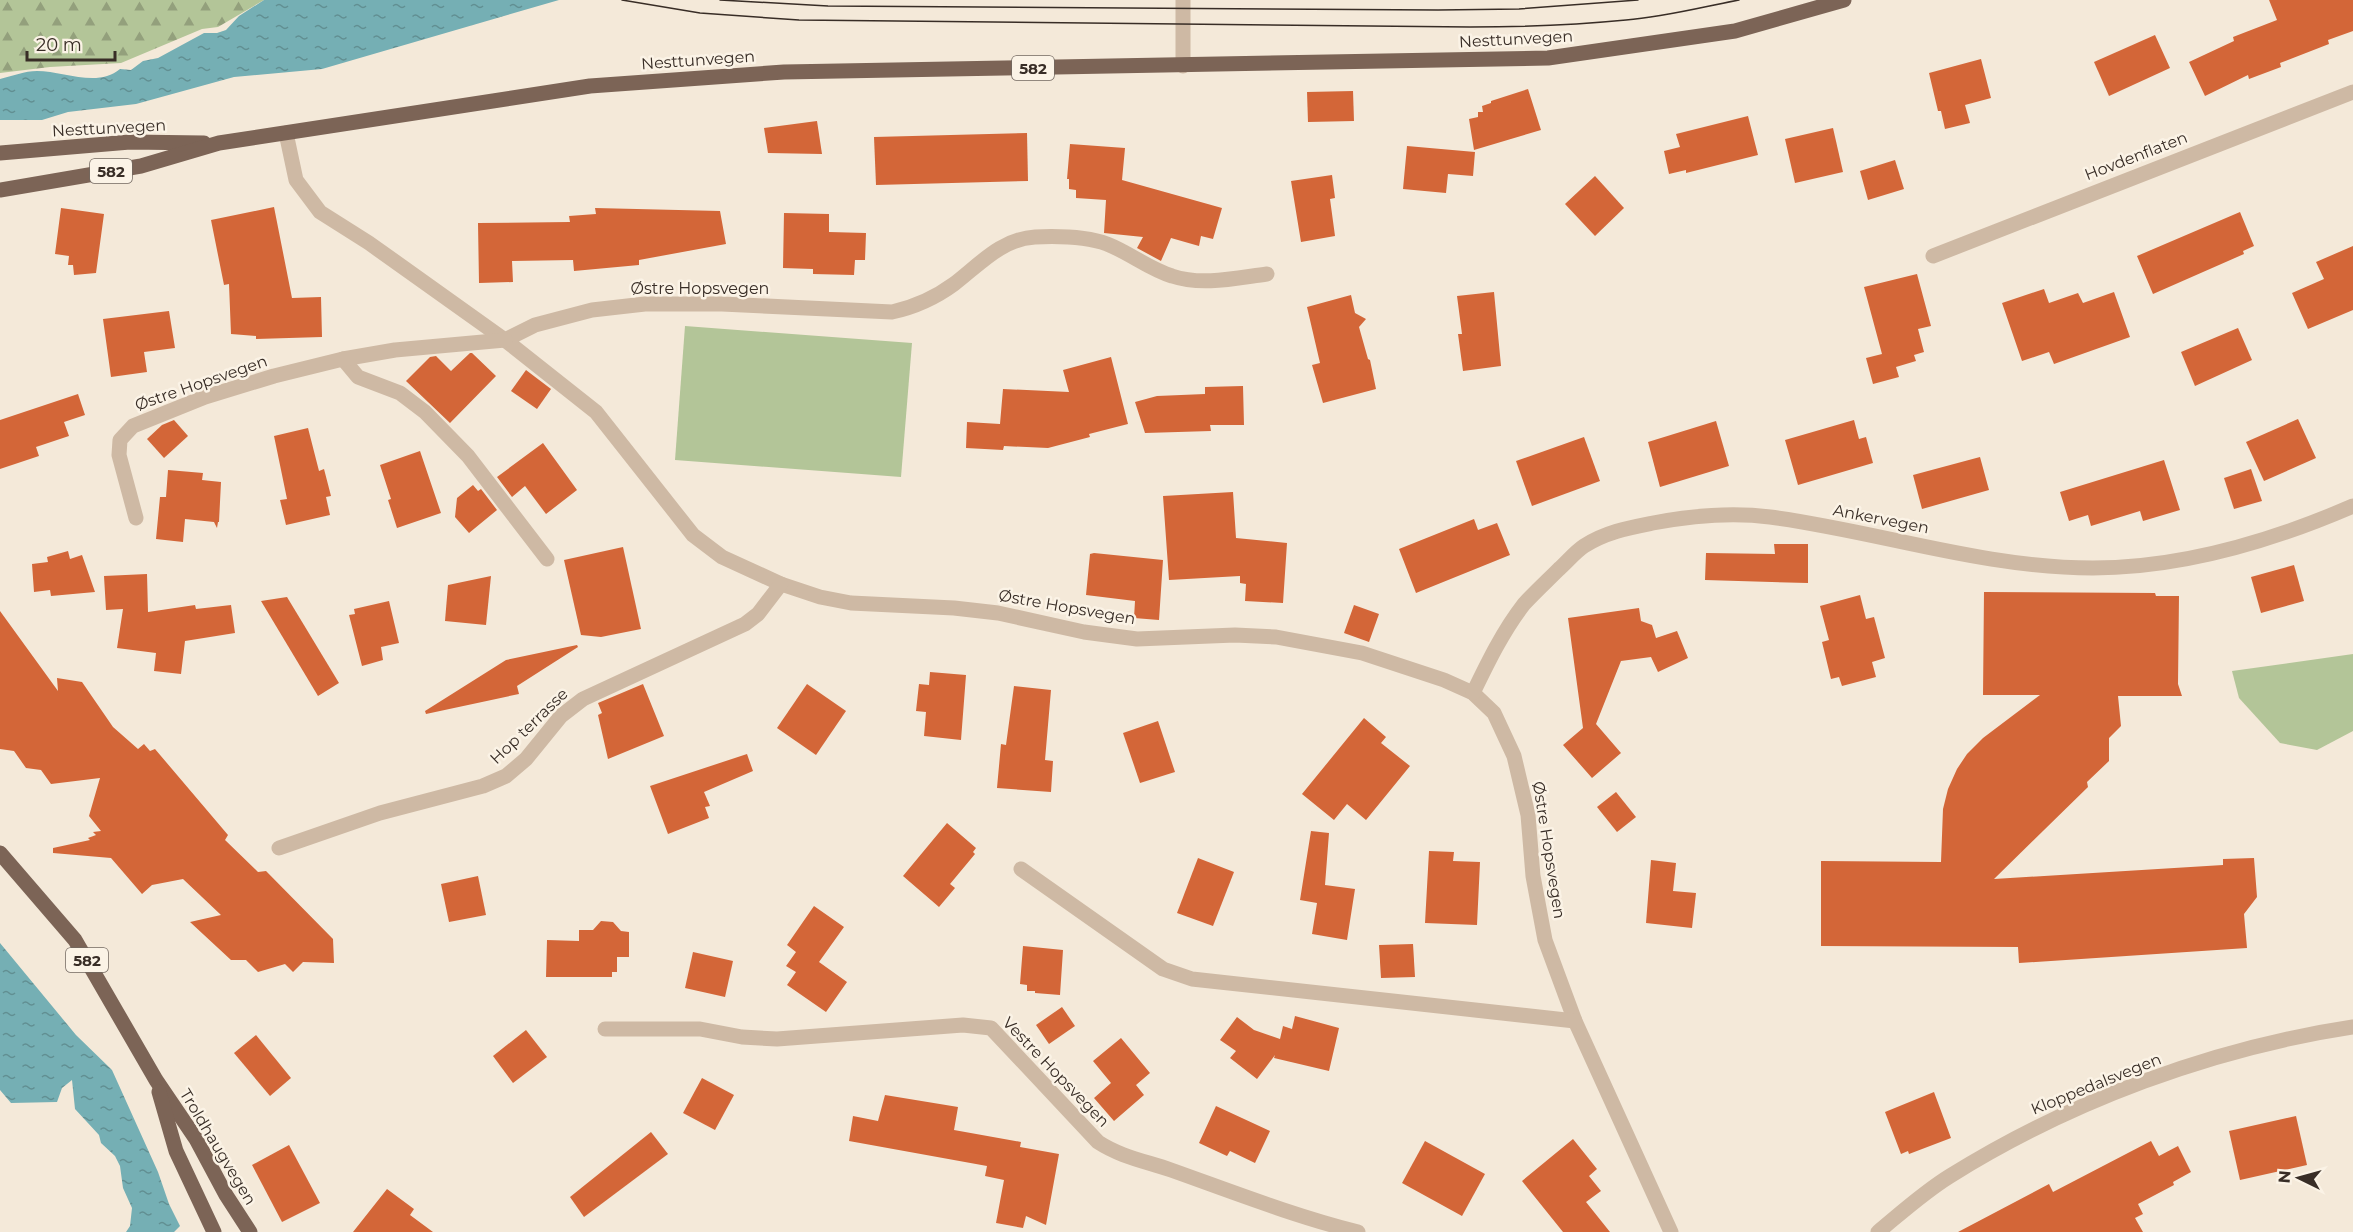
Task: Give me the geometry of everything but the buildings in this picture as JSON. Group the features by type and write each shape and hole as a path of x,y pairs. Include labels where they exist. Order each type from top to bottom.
{"main road":[{"name":"Nesttunvegen","path":"0,190 141,166 219,143 590,86 689,77 876,70 1548,58 1735,31 1844,0"},
{"name":"Nesttunvegen","path":"0,153 130,142 219,143"},
{"name":"Troldhaugvegen","path":"0,853 75,940 156,1080 196,1139 249,1232"},
{"name":"Troldhaugvegen","path":"156,1080 176,1151 214,1232"}],"street":[{"path":"1183,0 1183,66"},
{"name":"Hovdenflaten","path":"1933,256 2353,92"},
{"name":"Østre Hopsvegen","path":"286,133 296,180 320,212 369,243 505,340 596,412 693,535 722,557 781,584 820,597 851,603 954,608 998,613 1084,632 1137,639 1235,635 1276,637 1362,653 1444,680 1473,693 1494,712 1514,756 1528,815 1533,876 1545,940 1575,1021 1671,1232"},
{"name":"Østre Hopsvegen","path":"136,518 119,455 120,440 133,426 244,385 343,359 395,350 505,340 535,325 592,310 645,304 722,304 892,312 911,308 933,297 996,249 1032,237 1090,239 1108,244 1173,277 1197,281 1267,274"},
{"path":"343,359 358,377 400,393 425,412 468,456 547,559"},
{"name":"Ankervegen","path":"1473,693 1500,639 1524,604 1582,547 1613,531 1671,520 1729,515 1768,517 1971,555 2029,564 2092,568 2148,565 2198,555 2318,522 2353,506"},
{"name":"Hop terrasse","path":"279,848 380,813 483,786 506,776 526,759 561,716 584,699 745,624 758,614 781,584"},
{"path":"1022,869 1163,969 1192,979 1575,1021"},
{"name":"Vestre Hopsvegen","path":"605,1029 700,1029 742,1038 777,1039 963,1025 991,1028 1098,1142 1115,1153 1326,1224 1358,1232"},
{"name":"Kloppedalsvegen","path":"1878,1232 1948,1177 2025,1133 2098,1100 2161,1076 2281,1039 2353,1027"}],"green space":[{"path":"0,0 264,0 218,27 202,29 121,63 50,67 0,73"},
{"path":"685,326 912,343 901,477 675,460"},
{"path":"2353,654 2353,731 2317,750 2280,743 2239,698 2232,671"}],"water":[{"path":"264,0 559,0 322,69 234,77 136,104 68,112 42,120 0,120 0,79 32,71 91,78 111,75 120,69 131,70 143,61 158,58 204,33 226,30 239,16"},
{"path":"0,943 76,1035 112,1070 180,1226 174,1232 126,1232 130,1226 132,1208 123,1188 120,1166 115,1156 101,1143 99,1135 75,1109 72,1080 62,1088 57,1102 11,1103 0,1090"}],"tram line":[{"path":"622,0 700,13 799,20 1470,27 1641,19 1739,0"},
{"path":"720,0 828,6 1438,10 1519,9 1638,0"}]}
